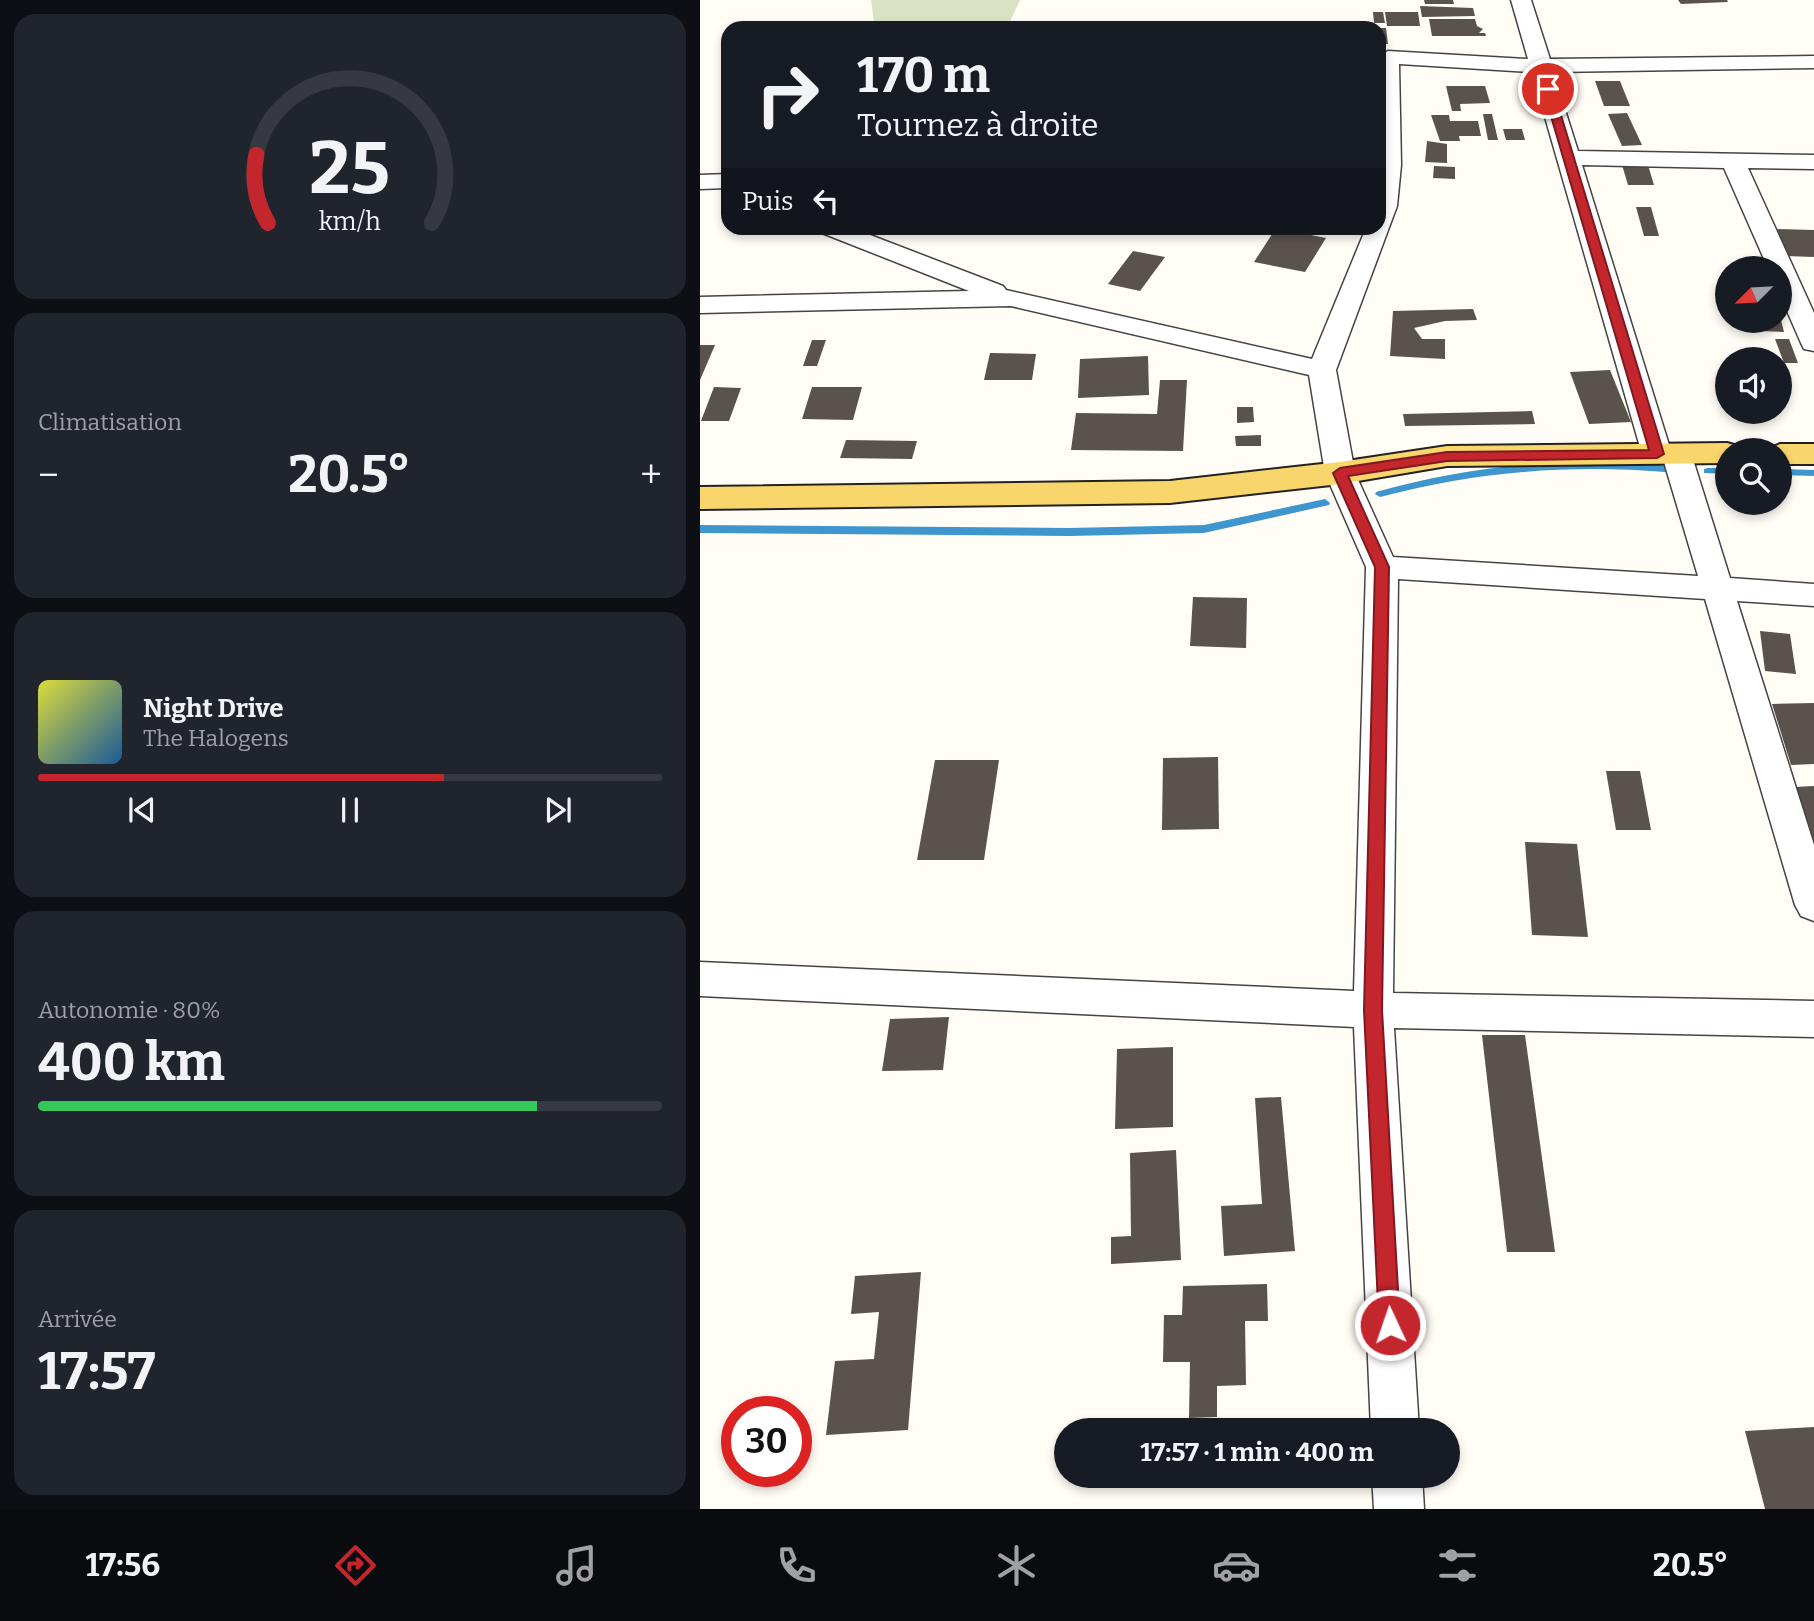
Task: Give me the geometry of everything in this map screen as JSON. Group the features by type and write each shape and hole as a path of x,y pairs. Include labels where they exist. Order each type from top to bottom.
{"main road":[{"path":"700,498 1170,492 1340,473 1447,456 1715,453"},
{"path":"1792,454 1814,454"}],"street":[{"path":"1521,0 1568,158 1667,453 1719,587 1814,905"},
{"path":"1386,58 1541,66 1814,62"},
{"path":"1386,104 1389,173 1386,196"},
{"path":"1568,158 1814,162"},
{"path":"1733,161 1814,343"},
{"path":"700,182 721,182"},
{"path":"849,235 1011,298 1322,370"},
{"path":"1374,235 1322,370 1340,473 1382,567 1373,1010 1394,1418"},
{"path":"700,305 1011,298"},
{"path":"1382,567 1814,595"},
{"path":"700,979 1373,1010 1814,1019"},
{"path":"1398,1488 1399,1509"}],"green space":[{"path":"871,0 1020,0 1010,21 874,21"}],"building":[{"path":"1424,0 1453,0 1454,4 1425,4"},
{"path":"1678,0 1727,0 1728,2 1681,4"},
{"path":"1420,6 1473,8 1475,16 1422,17"},
{"path":"1373,12 1383,12 1385,21 1374,21"},
{"path":"1385,12 1418,12 1420,26 1387,26"},
{"path":"1429,19 1475,19 1477,26 1483,29 1479,33 1485,33 1486,36 1432,36"},
{"path":"1595,81 1620,81 1630,106 1604,106"},
{"path":"1446,86 1485,86 1490,103 1460,104 1461,111 1452,111"},
{"path":"1627,113 1642,145 1622,146 1608,114"},
{"path":"1483,114 1492,114 1498,140 1488,140"},
{"path":"1431,115 1449,115 1450,121 1478,121 1481,136 1459,136 1460,141 1440,141"},
{"path":"1503,129 1522,129 1525,140 1506,140"},
{"path":"1427,141 1447,144 1447,163 1425,162"},
{"path":"1622,165 1648,165 1654,185 1628,185"},
{"path":"1434,166 1455,167 1455,179 1433,178"},
{"path":"1636,207 1651,207 1659,236 1644,236"},
{"path":"1775,229 1814,230 1814,257 1785,256"},
{"path":"1271,235 1311,235 1326,238 1305,272 1254,262"},
{"path":"1133,251 1165,257 1140,291 1108,284"},
{"path":"1473,309 1477,320 1445,321 1414,328 1422,339 1445,339 1445,359 1390,356 1393,311"},
{"path":"1775,339 1789,339 1792,347 1778,347"},
{"path":"812,340 826,340 817,366 803,366"},
{"path":"700,345 715,345 700,380"},
{"path":"1792,347 1798,363 1792,363"},
{"path":"990,353 1036,354 1032,380 984,380"},
{"path":"1148,356 1149,395 1078,398 1080,359"},
{"path":"1610,370 1631,422 1589,424 1570,372"},
{"path":"1160,380 1187,380 1183,451 1071,450 1076,413 1157,414"},
{"path":"714,387 741,388 729,421 701,421"},
{"path":"812,387 862,387 853,420 802,419"},
{"path":"1237,407 1253,407 1254,422 1237,423"},
{"path":"1532,411 1535,424 1405,426 1403,414"},
{"path":"1261,435 1261,446 1236,446 1235,436"},
{"path":"846,440 917,441 912,459 840,458"},
{"path":"1193,597 1247,598 1246,648 1190,646"},
{"path":"1760,631 1790,634 1796,674 1765,671"},
{"path":"1814,703 1814,764 1791,765 1772,704"},
{"path":"1218,757 1219,829 1162,830 1163,758"},
{"path":"935,760 999,760 984,860 917,860"},
{"path":"1606,771 1640,771 1651,830 1616,830"},
{"path":"1814,786 1814,843 1794,787"},
{"path":"1525,842 1577,844 1588,937 1532,935"},
{"path":"949,1017 943,1070 882,1071 890,1019"},
{"path":"1482,1035 1525,1035 1555,1252 1507,1252"},
{"path":"1173,1047 1173,1127 1115,1129 1117,1049"},
{"path":"1281,1097 1295,1251 1224,1256 1221,1206 1262,1204 1255,1098"},
{"path":"1176,1150 1181,1260 1111,1264 1111,1237 1131,1236 1130,1153"},
{"path":"921,1272 908,1430 826,1435 835,1361 874,1359 879,1312 851,1314 855,1276"},
{"path":"1267,1284 1268,1321 1245,1321 1246,1385 1217,1386 1217,1417 1189,1418 1190,1362 1163,1362 1164,1315 1182,1315 1183,1286"},
{"path":"1814,1427 1814,1509 1765,1509 1745,1431"}],"waterway":[{"path":"1380,494 1448,478 1521,468 1595,465 1665,469"},
{"path":"1708,471 1715,471"},
{"path":"1792,472 1814,473"},
{"path":"700,529 1069,532 1204,529 1325,503"}],"route":[{"path":"1390,1325 1373,1010 1382,567 1340,473 1447,456 1657,454 1548,89"}]}
